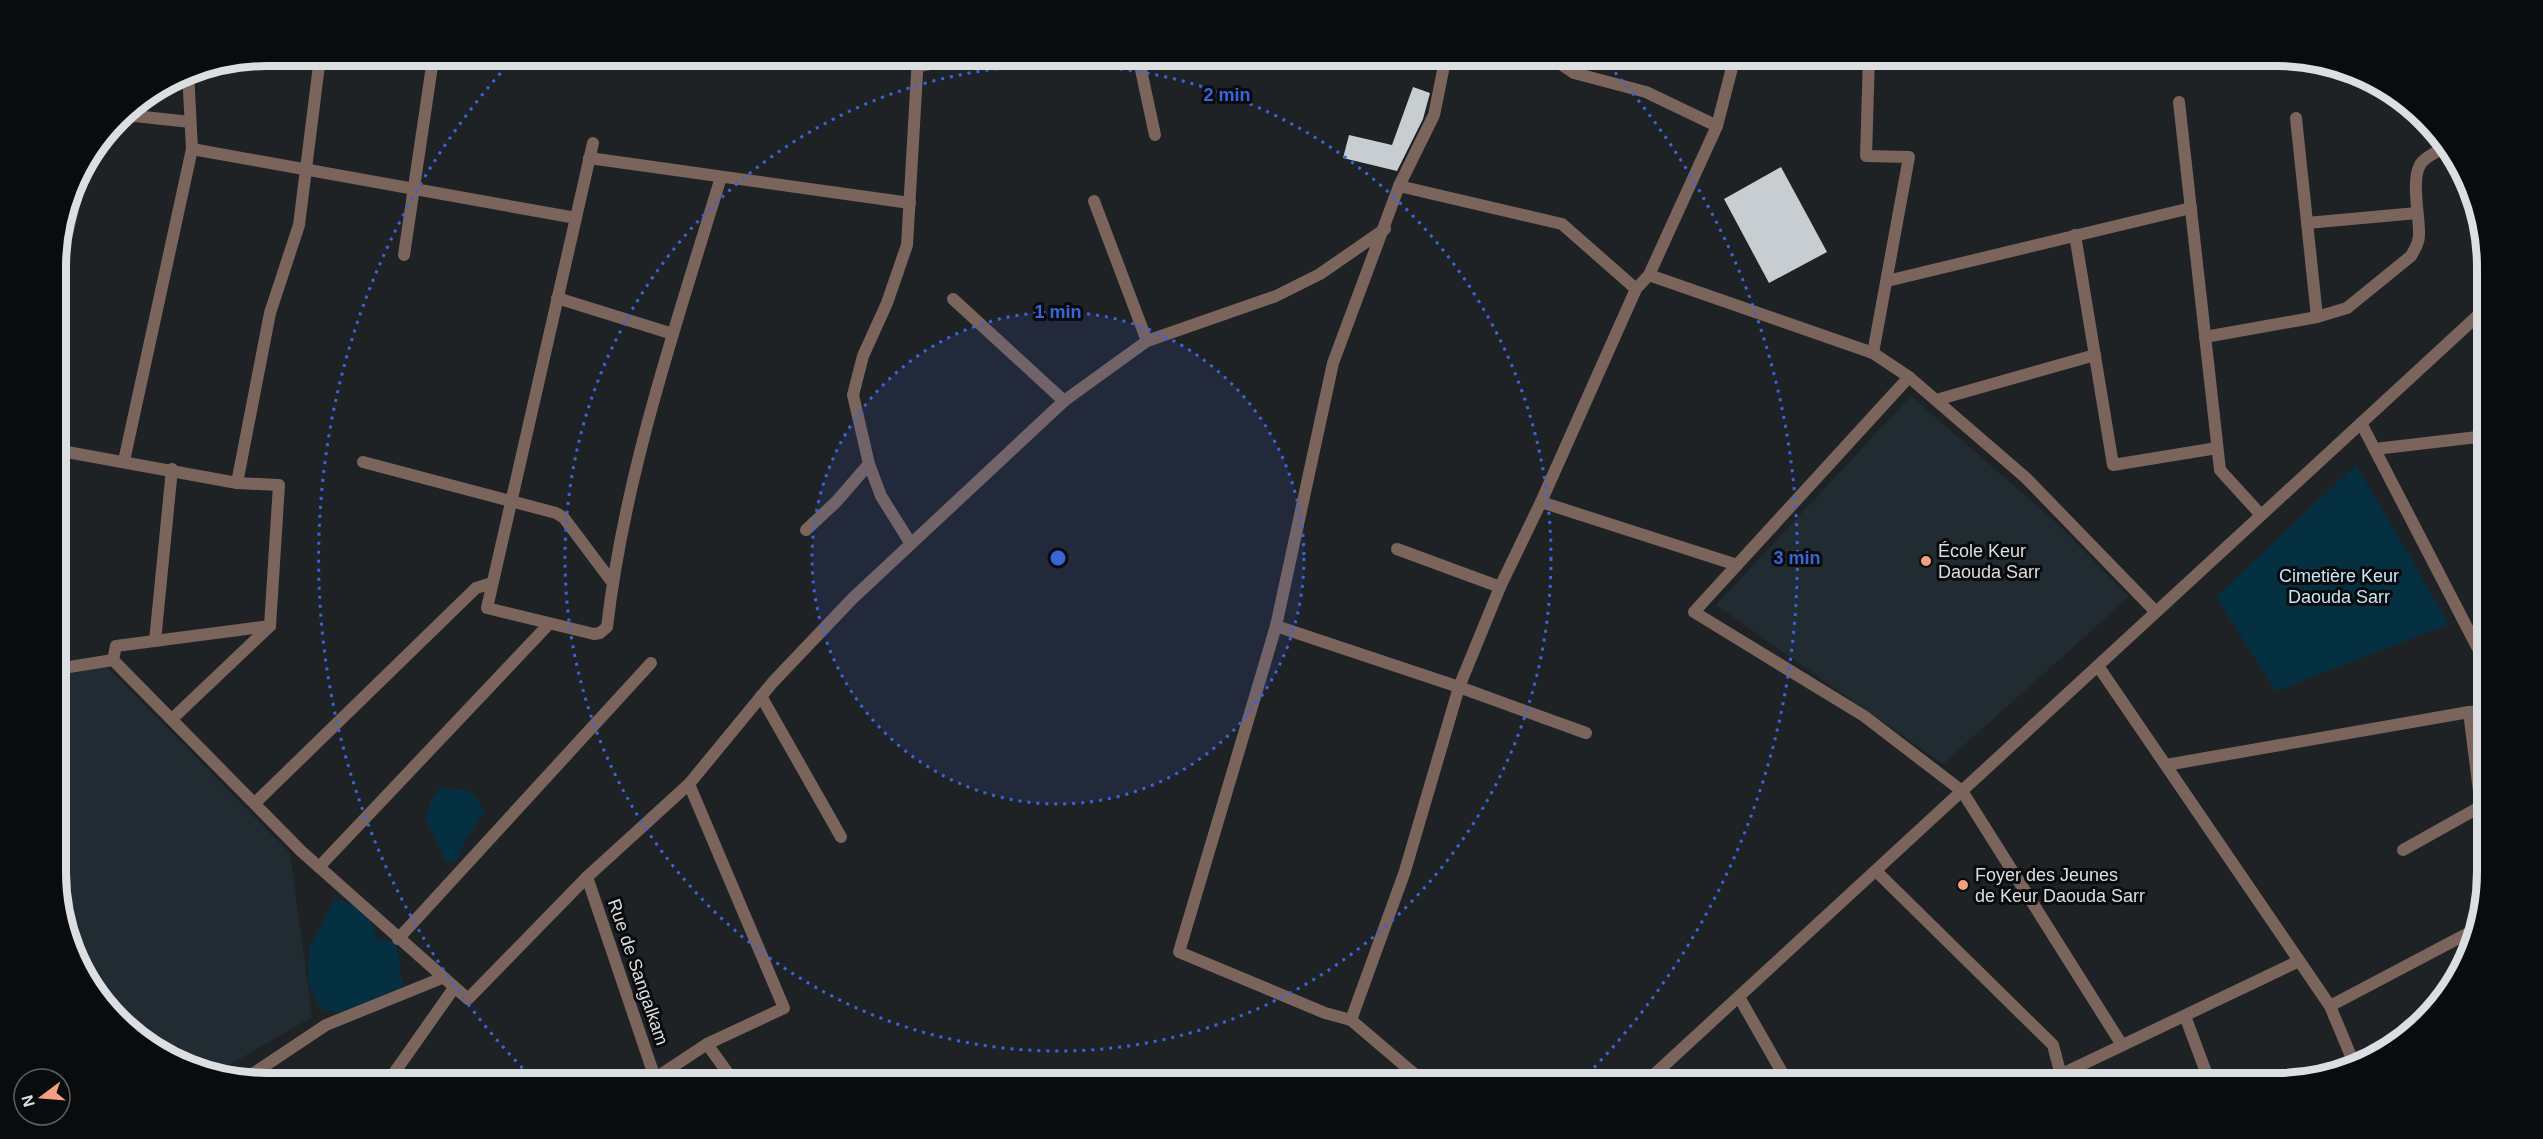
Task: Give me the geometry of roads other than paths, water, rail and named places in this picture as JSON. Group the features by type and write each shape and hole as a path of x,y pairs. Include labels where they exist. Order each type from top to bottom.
{"street":[{"path":"237,483 270,313 299,225 319,66"},
{"path":"404,255 432,66"},
{"path":"911,544 881,496 869,464 853,395 863,356 887,303 907,245 918,66"},
{"path":"1140,66 1155,135"},
{"path":"1413,1073 1351,1020 1325,1013 1179,952 1276,626 1333,363 1385,229 1399,186 1434,115 1444,66"},
{"path":"1564,66 1574,73 1646,92 1717,126"},
{"path":"1351,1020 1404,871 1460,687 1500,587 1635,289 1649,275 1717,126 1732,66"},
{"path":"1869,66 1866,156 1910,157 1873,353"},
{"path":"124,461 192,149 188,82"},
{"path":"2179,102 2220,470 2261,515"},
{"path":"135,116 190,122"},
{"path":"2296,118 2317,317"},
{"path":"593,142 487,608 594,634 600,633 607,627 612,582 648,418 721,177"},
{"path":"192,149 576,218"},
{"path":"2205,338 2317,317 2347,308 2411,256 2418,245 2420,234 2417,213 2418,167 2423,160 2439,151"},
{"path":"590,158 910,203"},
{"path":"1399,186 1562,224 1635,289"},
{"path":"1094,201 1147,341"},
{"path":"1887,281 2191,208"},
{"path":"2307,223 2417,213"},
{"path":"113,660 319,867 468,999 587,877 689,784 761,696 852,599 1064,401 1147,341 1276,296 1320,274 1385,229"},
{"path":"2075,235 2114,465 2217,448"},
{"path":"1649,275 1873,353 1909,376 2026,478 2156,612"},
{"path":"557,298 673,334"},
{"path":"954,299 1064,401"},
{"path":"1656,1073 2477,316"},
{"path":"1936,400 2095,355"},
{"path":"1909,376 1694,612 1864,716 1962,791 2122,1045"},
{"path":"2361,423 2477,647"},
{"path":"2375,449 2477,437"},
{"path":"66,452 172,469 237,483 279,485 270,626 172,719"},
{"path":"363,462 561,516 612,582"},
{"path":"806,530 836,502 869,464"},
{"path":"155,641 172,469"},
{"path":"1540,502 1737,565"},
{"path":"1397,549 1500,587"},
{"path":"255,803 476,588 492,583"},
{"path":"319,867 549,624"},
{"path":"113,660 116,646 270,626"},
{"path":"1276,626 1460,687 1586,734"},
{"path":"66,668 113,660"},
{"path":"398,939 651,663"},
{"path":"2098,666 2330,1006 2351,1057"},
{"path":"761,696 841,837"},
{"path":"2469,712 2477,762"},
{"path":"2166,765 2477,712"},
{"path":"664,1073 707,1044 784,1008 689,784"},
{"path":"2403,850 2477,809"},
{"path":"1876,870 2053,1045 2060,1073"},
{"name":"Rue de Sangalkam","path":"587,877 649,1073"},
{"path":"2330,1006 2467,934"},
{"path":"2073,1073 2122,1045 2299,961"},
{"path":"254,1073 326,1025 442,978"},
{"path":"394,1073 454,988"},
{"path":"1738,997 1782,1073"},
{"path":"2185,1016 2206,1073"},
{"path":"707,1044 728,1073"}],"place":[{"name":"École Keur Daouda Sarr","path":"1926,561"},
{"name":"Foyer des Jeunes de Keur Daouda Sarr","path":"1963,885"}],"park label":[{"name":"Cimetière Keur Daouda Sarr","path":"2339,586"}]}
